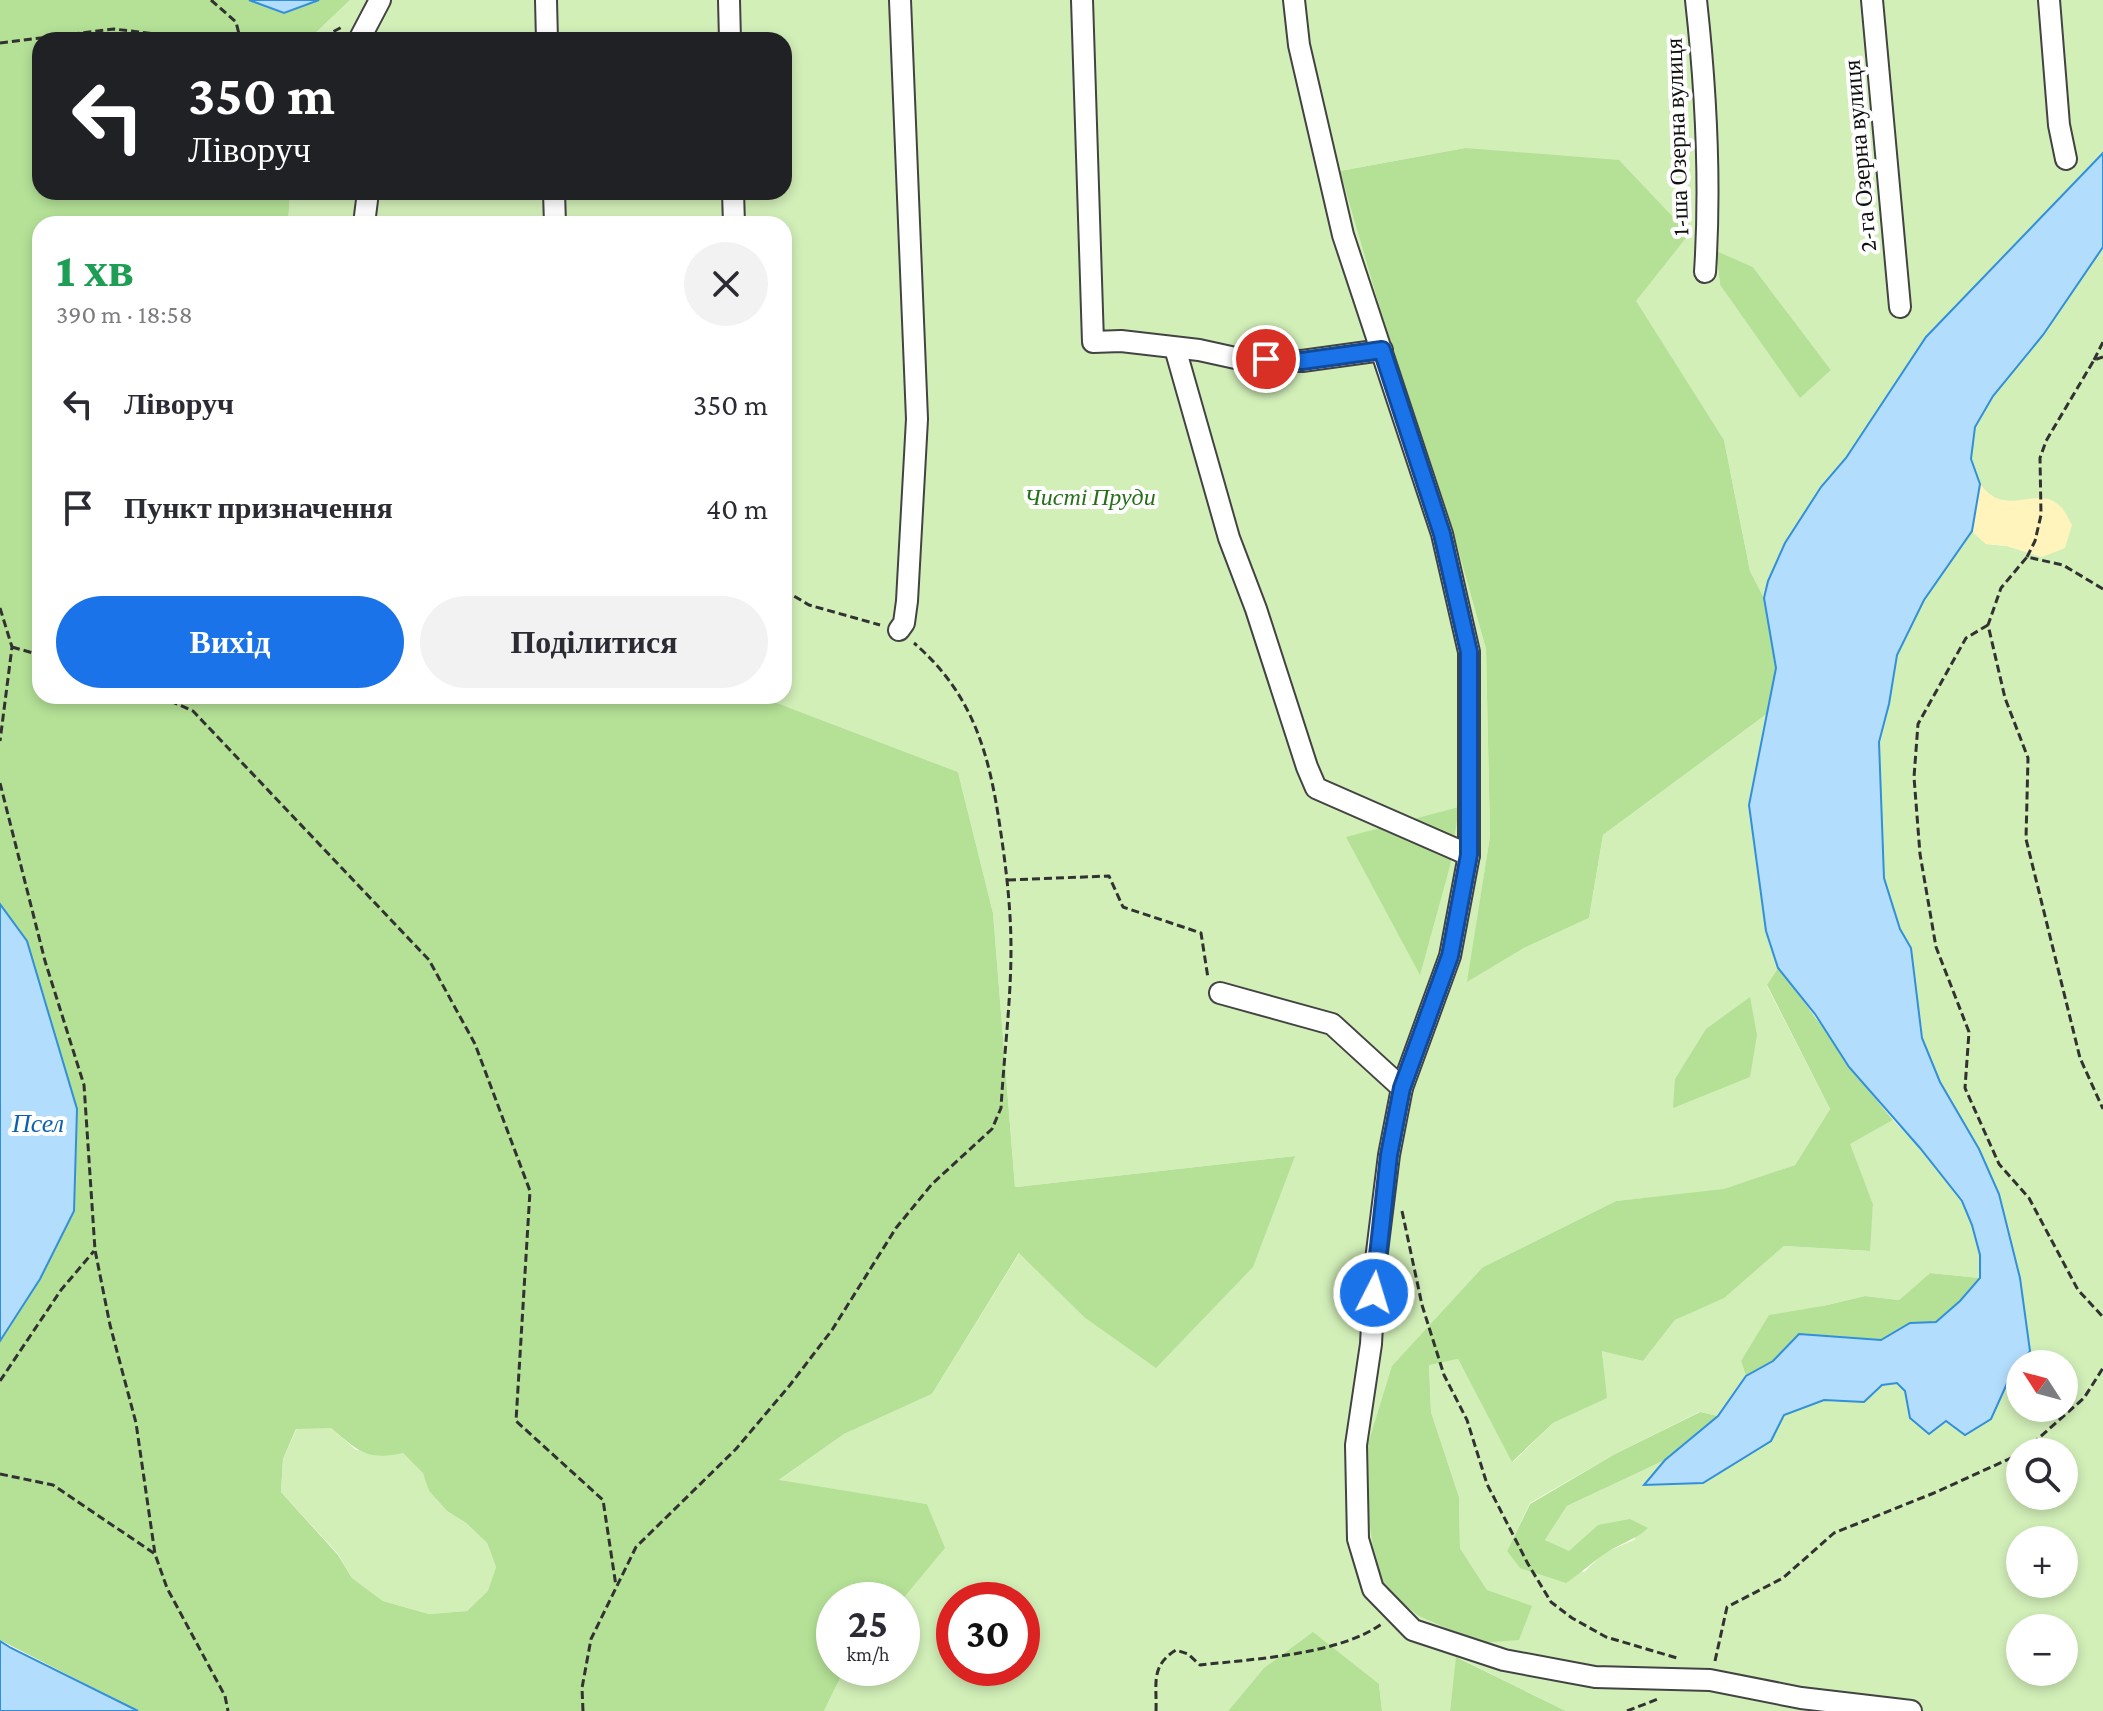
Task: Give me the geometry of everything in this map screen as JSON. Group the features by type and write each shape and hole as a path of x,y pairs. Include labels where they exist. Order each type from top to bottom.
{"street":[{"path":"546,0 547,32"},
{"path":"729,0 730,32"},
{"path":"899,630 904,623 907,601 917,419 900,0"},
{"path":"1082,0 1093,342 1121,341 1199,350 1240,359 1302,361 1382,350"},
{"path":"1294,0 1299,45 1343,235 1442,534 1469,652 1469,855 1450,956 1402,1088 1389,1155 1375,1268 1371,1344 1356,1445 1358,1539 1373,1589 1413,1630 1504,1660 1595,1677 1710,1680 1801,1698 1911,1711"},
{"name":"1-ша Озерна вулиця","path":"1696,0 1705,78 1705,272"},
{"name":"2-га Озерна вулиця","path":"1872,0 1900,307"},
{"path":"2049,0 2059,125 2066,159"},
{"path":"363,32 376,7"},
{"path":"1175,348 1229,538 1316,788 1469,855"},
{"path":"1220,993 1332,1024 1402,1088"}],"path":[{"path":"211,0 236,22 238,32"},
{"path":"332,32 376,7"},
{"path":"90,32 114,29 138,32"},
{"path":"0,43 32,39"},
{"path":"2103,342 2046,441 2040,458 2041,515 2035,541 2027,557 2001,588 1988,625 2005,698 2028,758 2026,839 2080,1058 2103,1109"},
{"path":"2094,360 2103,357"},
{"path":"2027,557 2063,565 2103,589"},
{"path":"583,1711 582,1688 591,1639 636,1547 736,1449 790,1385 832,1330 896,1228 932,1184 992,1129 1001,1108 1011,951 1008,880 992,773 981,736 960,698 928,655 899,630 809,605 792,595"},
{"path":"0,608 12,647 0,741"},
{"path":"1988,625 1966,638 1918,724 1914,777 1920,854 1936,947 1969,1032 1965,1088 1999,1164 2029,1198 2078,1290 2103,1317"},
{"path":"12,647 32,653"},
{"path":"177,704 193,711 429,960 475,1044 530,1191 516,1421 603,1500 616,1586"},
{"path":"0,783 45,961 84,1085 95,1250 110,1325 136,1423 155,1554 167,1588 225,1696 228,1711"},
{"path":"1008,880 1109,876 1123,907 1201,933 1208,982 1220,993"},
{"path":"1402,1209 1422,1305 1444,1375 1467,1420 1487,1484 1551,1602 1606,1637 1680,1659"},
{"path":"0,1381 61,1290 95,1250"},
{"path":"2038,1438 2084,1398 2103,1368"},
{"path":"1710,1680 1727,1607 1783,1578 1834,1533 2006,1460"},
{"path":"0,1474 53,1485 155,1554"},
{"path":"1156,1711 1155,1678 1163,1658 1176,1650 1188,1654 1200,1665 1278,1655 1345,1642 1368,1634 1395,1611"}],"green space":[{"path":"0,0 249,0 284,13 319,0 350,0 316,32 32,32 32,200 290,200 288,216 32,216 32,704 780,704 958,772 993,913 1015,1187 1295,1156 1253,1267 1156,1368 1084,1317 1019,1253 932,1394 844,1434 779,1480 927,1504 945,1548 917,1582 816,1582 816,1686 836,1686 824,1711 138,1711 0,1640 0,1341 40,1279 74,1211 77,1109 27,941 0,904","holes":["331,1428 364,1452 380,1456 403,1453 423,1473 429,1491 447,1511 466,1523 487,1543 496,1567 488,1591 467,1611 429,1614 383,1601 352,1578 338,1555 281,1492 283,1459 296,1429"]},
{"name":"Чисті Пруди","path":"350,0 2103,0 2103,153 1926,337 1785,543 1764,598 1750,571 1724,440 1635,301 1465,148 1340,171 1453,532 1486,649 1490,836 1468,981 1524,948 1589,918 1603,835 1768,713 1749,805 1766,931 1778,968 1767,986 1830,1109 1795,1165 1724,1190 1616,1201 1483,1267 1368,1444 1487,1590 1460,1548 1459,1497 1431,1412 1429,1364 1458,1359 1513,1462 1553,1423 1606,1398 1602,1350 1643,1361 1675,1320 1724,1297 1784,1246 1869,1251 1873,1204 1849,1144 1893,1120 1962,1201 1980,1255 1980,1278 1930,1273 1899,1300 1865,1296 1823,1306 1741,1361 1746,1376 1718,1416 1699,1412 1615,1454 1530,1503 1507,1551 1584,1572 1604,1553 1636,1539 1599,1525 1569,1552 1545,1540 1567,1506 1665,1460 1645,1485 1771,1441 1784,1415 1824,1400 1864,1402 1882,1385 1897,1383 1905,1391 1910,1418 1929,1434 1946,1420 1965,1435 1991,1419 2006,1386 2006,1422 2078,1422 2078,1350 2030,1350 2020,1278 1999,1194 1979,1149 1940,1082 1922,1038 1911,948 1900,929 1884,878 1879,742 1897,655 1924,600 1972,531 1986,544 2007,546 2042,557 2001,502 1980,484 1971,459 1975,427 1993,396 2043,335 2103,247 2103,1711 1566,1711 1457,1657 1450,1711 1382,1711 1379,1684 1263,1669 1228,1711 824,1711 836,1686 920,1686 920,1582 917,1582 944,1548 927,1504 778,1481 844,1434 932,1394 1020,1252 1084,1317 1295,1156 1015,1187 993,913 958,772 780,704 792,704 792,216 288,216 290,200 792,200 792,32 316,32","holes":["1716,252 1753,267 1831,370 1800,397 1720,285"]},
{"path":"1465,148 1619,160 1689,234 1636,301 1724,440 1750,571 1764,598 1776,668 1768,713 1603,835 1589,918 1524,948 1467,982 1490,836 1486,649 1453,532 1400,377 1340,171"},
{"path":"1716,251 1753,267 1831,370 1800,398 1720,285"},
{"path":"1459,807 1450,866 1420,975 1346,837"},
{"path":"1778,968 1893,1120 1850,1144 1873,1204 1870,1251 1784,1246 1724,1298 1675,1320 1643,1361 1602,1351 1607,1398 1553,1423 1512,1462 1458,1359 1429,1365 1431,1412 1459,1497 1460,1548 1487,1590 1532,1606 1519,1640 1480,1643 1419,1616 1378,1584 1369,1519 1368,1444 1392,1366 1483,1267 1616,1201 1724,1189 1795,1165 1830,1109 1767,985"},
{"path":"1750,997 1757,1035 1750,1077 1673,1108 1675,1079 1706,1029"},
{"path":"1930,1273 1980,1278 1936,1322 1910,1323 1881,1340 1799,1334 1773,1361 1746,1376 1741,1361 1769,1315 1865,1296 1899,1300"},
{"path":"1700,1412 1718,1416 1665,1460 1567,1506 1545,1540 1569,1551 1598,1525 1630,1519 1648,1528 1603,1555 1566,1583 1520,1568 1507,1551 1530,1504 1615,1454"},
{"path":"297,1428 331,1428 356,1450 403,1453 424,1473 429,1491 447,1511 466,1523 487,1543 496,1567 489,1591 467,1611 429,1614 383,1601 352,1578 338,1554 281,1492 283,1459"},
{"path":"1313,1632 1379,1684 1382,1711 1228,1711 1263,1669"},
{"path":"1456,1657 1566,1711 1450,1711"}],"sand":[{"path":"1980,484 1990,495 2001,500 2043,498 2053,501 2062,508 2072,525 2065,548 2042,557 2007,546 1986,544 1972,531"}],"water":[{"path":"249,0 319,0 284,13"},
{"path":"2103,153 2103,247 2043,335 1993,396 1975,427 1971,459 1980,484 1972,531 1924,600 1897,655 1879,742 1884,878 1900,929 1911,948 1922,1038 1940,1082 1979,1149 1999,1194 2020,1278 2030,1350 2006,1350 2006,1386 1991,1419 1965,1435 1946,1421 1929,1434 1910,1418 1905,1391 1897,1383 1882,1385 1864,1402 1824,1400 1784,1415 1771,1441 1703,1483 1644,1485 1665,1460 1718,1416 1746,1376 1773,1361 1799,1334 1881,1340 1910,1323 1936,1322 1980,1278 1980,1255 1962,1201 1849,1067 1815,1014 1778,968 1766,931 1749,805 1776,668 1764,598 1768,581 1785,543 1821,487 1846,458 1926,337"},
{"name":"Псел","path":"0,904 27,941 77,1109 74,1211 40,1279 0,1341"},
{"path":"0,1641 11,1648 138,1711 0,1711"}],"route":[{"path":"1266,359 1302,361 1382,350 1442,534 1469,652 1469,855 1450,956 1402,1088 1389,1155 1374,1293"}]}
